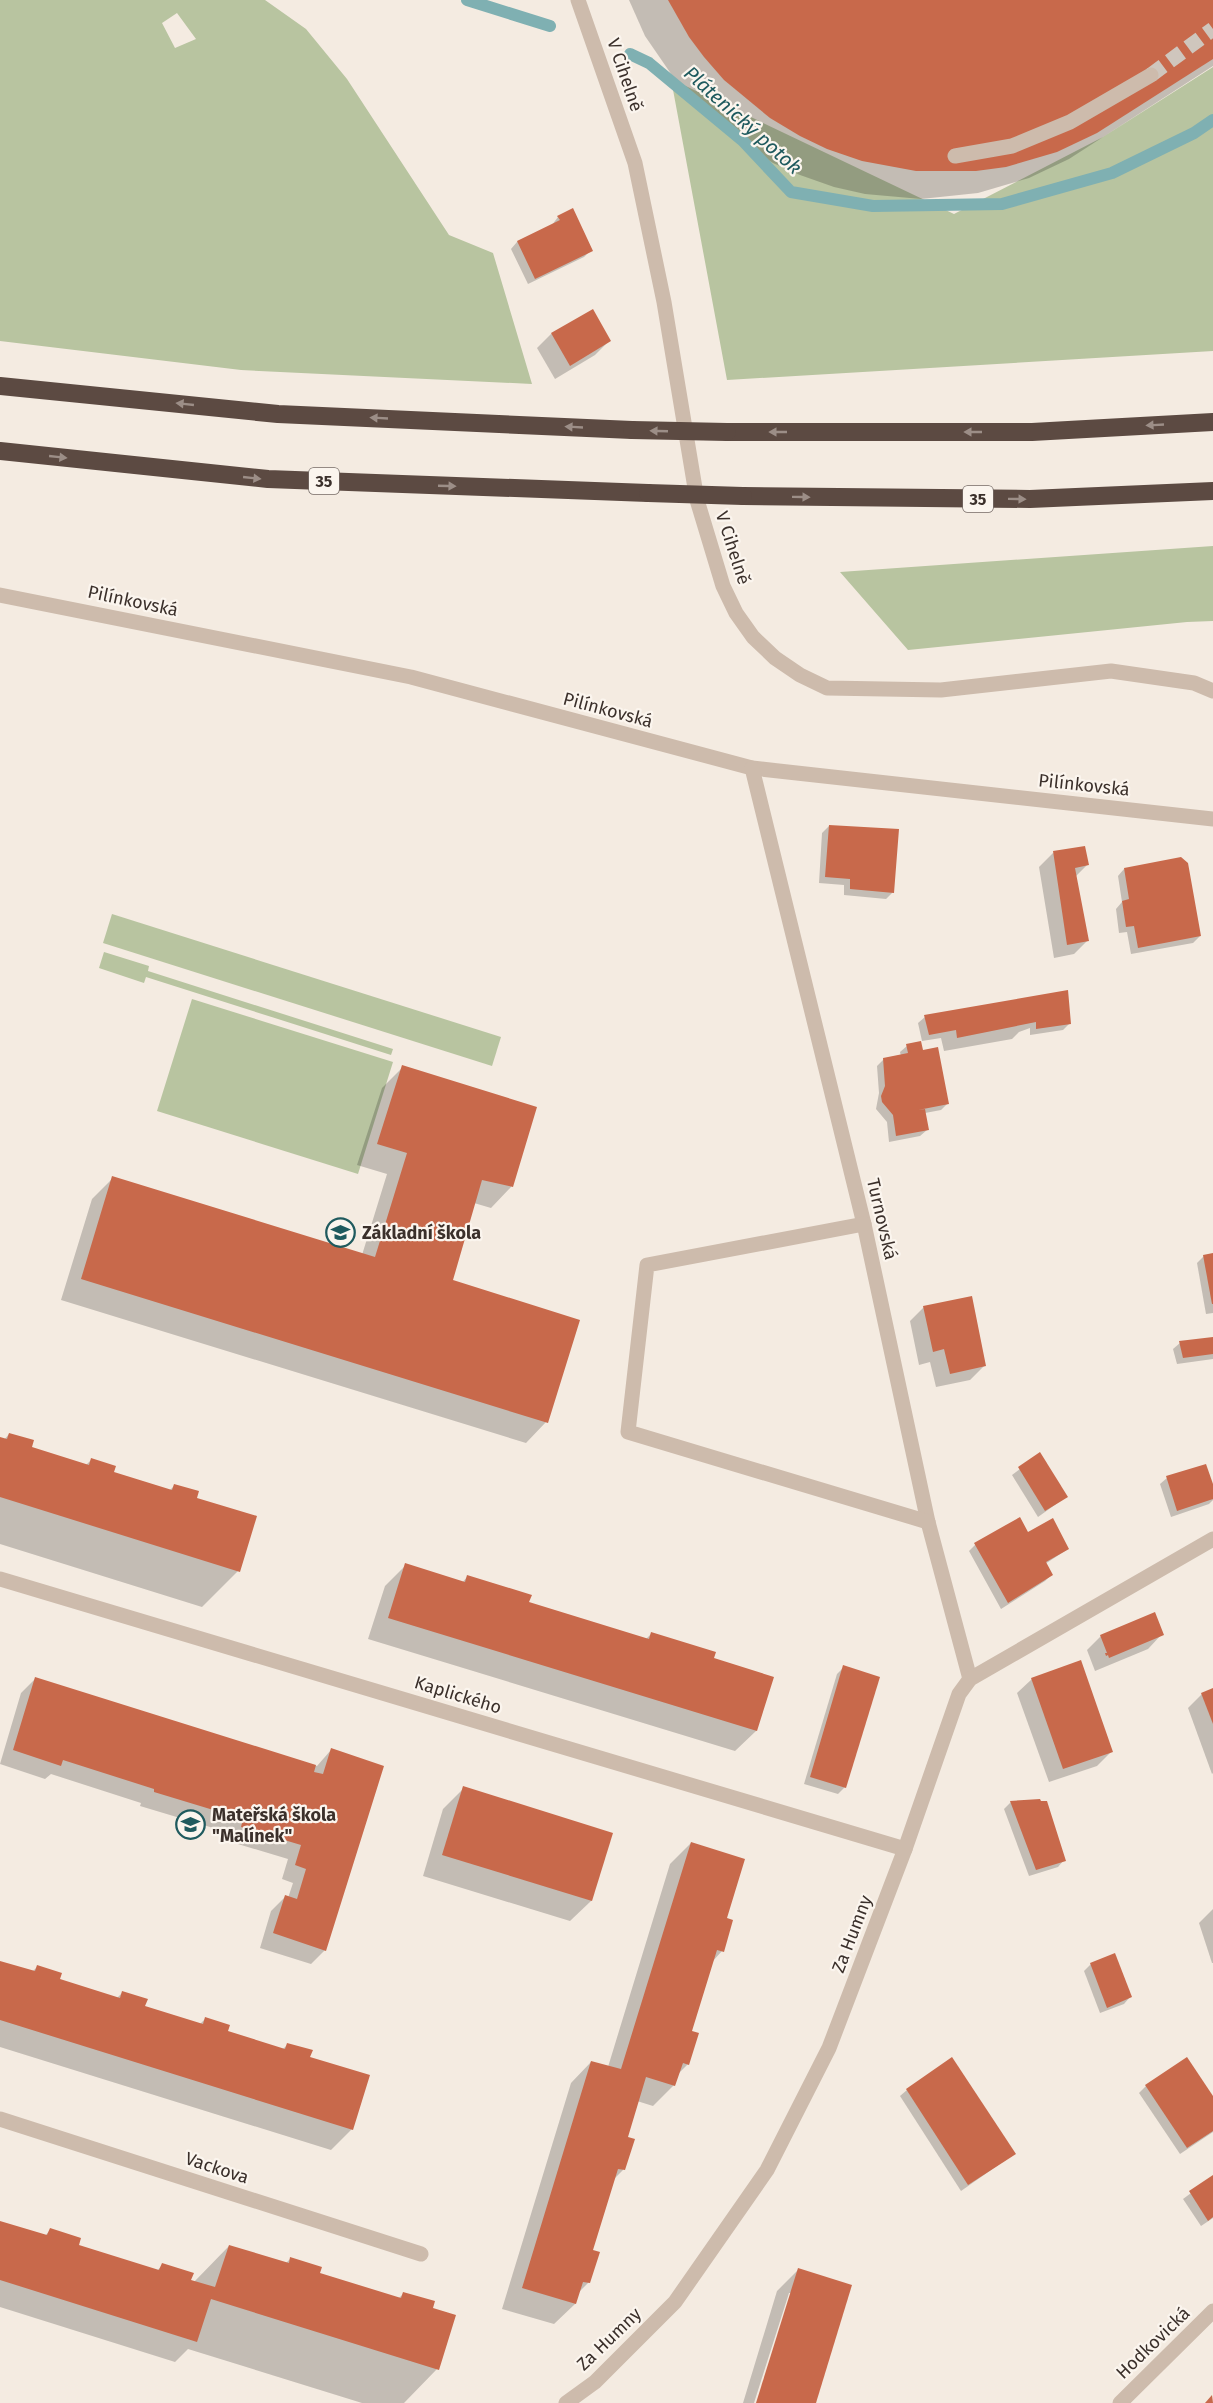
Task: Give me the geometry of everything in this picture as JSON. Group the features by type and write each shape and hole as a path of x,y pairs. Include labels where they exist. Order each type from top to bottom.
{"highway":[{"path":"0,386 278,414 633,430 1032,432 1213,422"},
{"name":"35","path":"0,451 268,479 648,494 1030,499 1213,491"}],"street":[{"name":"V Cihelně","path":"578,0 635,163 664,302 697,500 723,586 736,613 753,637 775,658 800,675 827,688 941,690 1111,671 1194,682 1213,691"},
{"path":"955,156 1012,146 1070,122 1151,75"},
{"name":"Pilínkovská","path":"0,595 411,677 752,768 1213,819"},
{"name":"Turnovská","path":"752,768 864,1224 928,1522 970,1679"},
{"path":"864,1224 646,1265 628,1432 928,1522"},
{"path":"970,1679 1213,1539"},
{"name":"Kaplického","path":"0,1579 905,1849"},
{"name":"Za Humny","path":"566,2403 595,2382 675,2302 767,2170 829,2048 905,1849 959,1694 970,1679"},
{"name":"Vackova","path":"0,2119 422,2254"},
{"name":"Hodkovická","path":"1119,2403 1213,2311"}],"green space":[{"path":"0,0 265,0 306,29 347,79 449,235 493,253 532,384 241,370 0,341","holes":["177,13 196,39 175,48 162,23"]},
{"path":"1213,67 1213,351 727,380 671,79 954,214 1103,137"},
{"path":"1213,546 1213,621 908,650 840,572"},
{"path":"112,914 501,1037 492,1066 103,943"},
{"path":"104,952 149,966 148,971 393,1049 391,1055 146,977 144,983 99,968"},
{"path":"192,999 393,1062 358,1174 157,1111"}],"building":[{"path":"668,0 1213,0 1213,59 1097,133 1057,152 1006,167 976,171 916,171 862,161 827,149 770,118 724,80 704,57 689,37"},
{"path":"573,208 593,251 535,279 517,241 560,220 557,216"},
{"path":"593,309 611,341 570,366 551,333"},
{"path":"829,825 899,829 894,893 850,889 850,879 825,877"},
{"path":"1085,846 1089,865 1075,868 1089,941 1067,945 1053,851"},
{"path":"1181,857 1188,863 1201,936 1138,948 1134,926 1126,927 1122,901 1129,899 1124,868"},
{"path":"1068,990 1071,1024 1036,1029 1036,1022 957,1038 956,1030 929,1035 924,1015"},
{"path":"921,1041 923,1050 938,1047 949,1104 918,1110 925,1109 929,1130 896,1136 893,1115 882,1102 881,1096 885,1086 883,1058 908,1053 906,1044"},
{"path":"402,1065 537,1107 513,1187 482,1180 453,1280 580,1320 548,1423 81,1279 112,1176 375,1257 407,1153 377,1144"},
{"path":"1213,1253 1213,1304 1212,1304 1203,1255"},
{"path":"972,1296 986,1366 950,1374 944,1349 933,1352 923,1306"},
{"path":"1213,1337 1213,1354 1183,1358 1179,1341"},
{"path":"9,1433 34,1440 32,1447 89,1465 91,1458 116,1466 114,1472 172,1490 174,1484 199,1491 197,1498 257,1516 240,1572 0,1497 0,1437 7,1439"},
{"path":"1040,1452 1068,1497 1045,1511 1018,1467"},
{"path":"1206,1464 1213,1484 1213,1499 1177,1511 1166,1476"},
{"path":"1020,1517 1028,1532 1053,1518 1069,1549 1046,1562 1053,1575 1008,1603 974,1543"},
{"path":"405,1563 465,1582 467,1575 532,1595 529,1602 649,1639 651,1632 716,1652 714,1658 774,1677 757,1731 388,1618"},
{"path":"1155,1612 1164,1635 1109,1658 1108,1655 1106,1656 1100,1635"},
{"path":"1081,1660 1113,1752 1063,1769 1031,1678"},
{"path":"843,1665 880,1677 846,1788 810,1777"},
{"path":"35,1677 316,1765 314,1772 323,1774 331,1748 384,1766 326,1951 273,1933 285,1895 297,1899 306,1869 295,1865 301,1845 241,1827 243,1819 154,1792 154,1789 63,1760 61,1766 13,1750"},
{"path":"1213,1688 1213,1724 1201,1693"},
{"path":"463,1786 613,1833 592,1901 442,1855"},
{"path":"1040,1799 1047,1801 1066,1861 1036,1870 1010,1801"},
{"path":"691,1842 745,1859 727,1918 733,1920 724,1952 717,1950 692,2031 699,2033 689,2065 683,2063 675,2086 646,2077 628,2137 635,2139 625,2170 618,2169 593,2250 600,2252 590,2283 583,2282 576,2304 522,2288 591,2061 621,2069"},
{"path":"1115,1953 1132,1997 1107,2008 1090,1963"},
{"path":"0,1961 35,1971 37,1965 62,1973 60,1979 120,1998 122,1991 148,1999 145,2006 203,2024 205,2017 230,2025 228,2031 285,2049 287,2043 313,2050 310,2057 370,2075 353,2130 0,2020"},
{"path":"952,2057 1016,2154 968,2185 906,2089"},
{"path":"1187,2057 1213,2096 1213,2131 1187,2148 1145,2085"},
{"path":"1213,2175 1213,2217 1208,2221 1189,2191"},
{"path":"0,2221 47,2235 50,2228 81,2238 79,2245 159,2270 162,2263 194,2273 191,2280 215,2287 229,2245 289,2263 290,2257 322,2267 320,2273 401,2298 403,2292 435,2301 433,2308 456,2315 439,2370 211,2299 197,2342 0,2280"},
{"path":"798,2268 852,2285 816,2403 756,2403"},
{"path":"1212,2395 1213,2403 1205,2403"}],"waterway":[{"name":"Plátenický potok","path":"467,0 550,26"},
{"name":"Plátenický potok","path":"630,54 649,63 743,141 791,192 873,206 1002,204 1112,173 1194,133 1213,120"}],"tunnel":[{"path":"1151,75 1213,29"}],"place":[{"name":"Základní škola","path":"341,1233"},
{"name":"Mateřská škola \"Malínek\"","path":"191,1825"}]}
